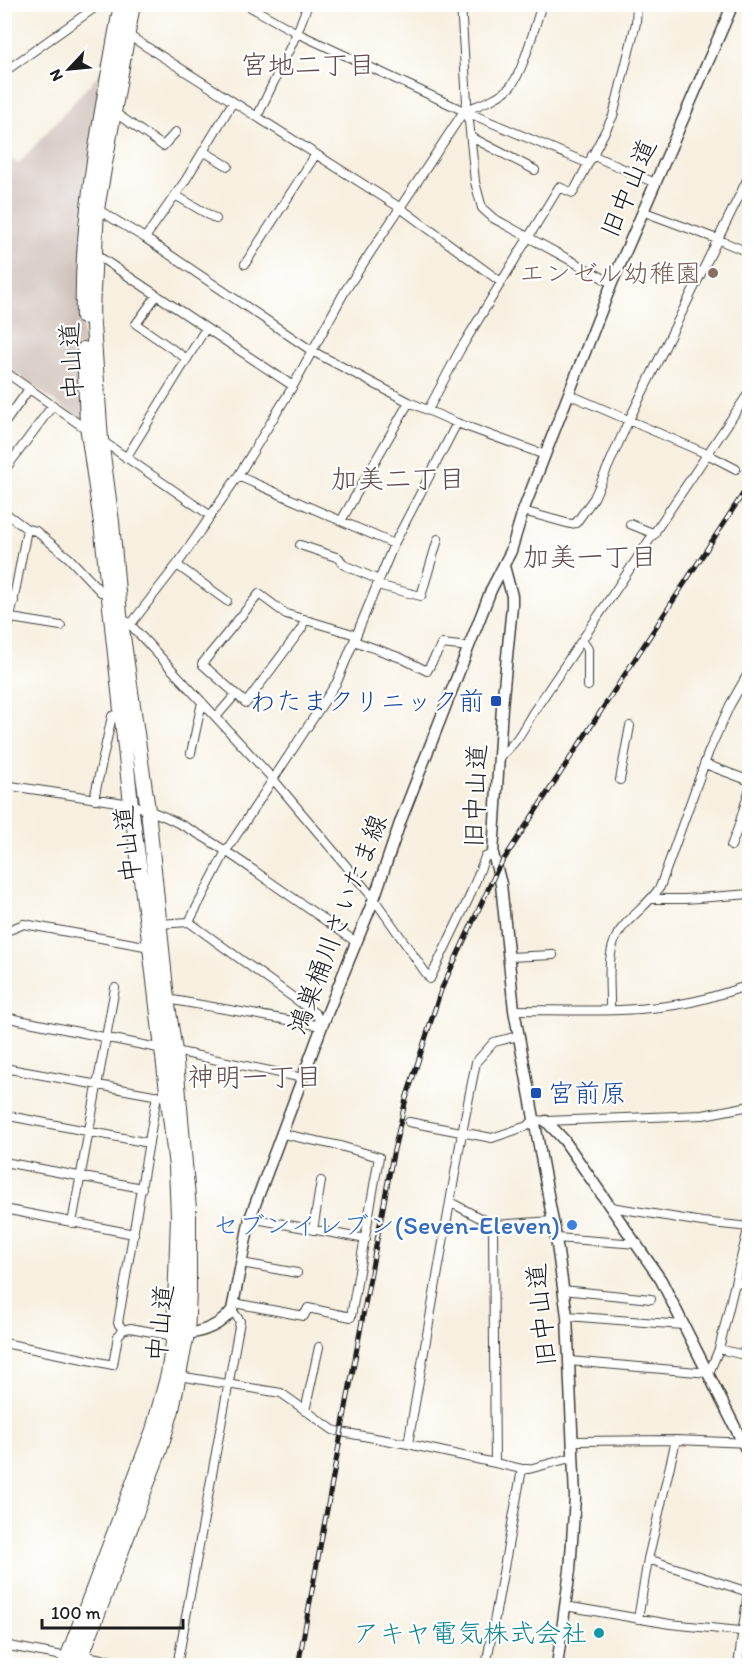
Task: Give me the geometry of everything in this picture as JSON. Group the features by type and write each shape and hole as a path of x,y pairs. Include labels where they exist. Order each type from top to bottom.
{"highway":[{"name":"中山道","path":"73,1661 160,1450 172,1410 179,1376 189,1209 169,1050 150,946 130,804 101,523 88,430 82,295 87,213 121,4"},
{"name":"中山道","path":"73,1661 153,1430 181,1335 176,1167 163,1096 169,1050 167,999 148,810 120,615 112,522 96,388 92,311 98,208 133,4"}],"main road":[{"name":"旧中山道","path":"557,1665 574,1530 574,1441 567,1316 540,1121 518,1036 501,884 493,854 512,596 504,566 523,511 612,283 733,4"},
{"name":"鴻巣桶川さいたま線","path":"233,1306 250,1218 322,1026 374,899 401,820 491,590 504,566"},
{"path":"540,1121 564,1140 661,1280 746,1442 750,1456"},
{"path":"181,1335 211,1329 228,1316 233,1306"}],"street":[{"path":"82,4 91,10"},
{"path":"4,72 100,4"},
{"path":"245,4 297,33 464,111 587,163"},
{"path":"257,117 297,33 308,4"},
{"path":"131,624 177,565 238,476 293,386 345,291 464,111 468,102 460,4"},
{"path":"464,111 486,102 509,88 520,71 542,4"},
{"path":"428,410 460,350 559,187 573,194 613,116 636,23 637,4"},
{"path":"128,35 399,207 501,282"},
{"path":"146,238 233,102"},
{"path":"464,111 469,121 475,182 482,208 493,219 612,283"},
{"path":"114,112 163,146 176,132"},
{"path":"471,137 535,170"},
{"path":"203,151 228,165"},
{"path":"245,264 316,154"},
{"path":"592,155 655,183"},
{"path":"523,511 570,524 576,523 594,498 628,422 750,174"},
{"path":"175,195 216,219"},
{"path":"98,208 312,351 409,402 457,423 545,454"},
{"path":"642,212 717,238 750,253"},
{"path":"94,254 293,386"},
{"path":"156,295 136,324 187,359"},
{"path":"126,458 206,328"},
{"path":"4,371 88,430"},
{"path":"4,424 30,389"},
{"path":"500,756 510,749 518,738 750,391"},
{"path":"568,394 628,422 707,454 736,469"},
{"path":"341,520 409,402"},
{"path":"4,471 53,405"},
{"path":"189,922 226,851 338,682 394,543 457,423"},
{"path":"101,440 211,516"},
{"path":"238,476 394,543"},
{"path":"4,512 27,529 36,531 69,558 101,592 108,591"},
{"path":"630,524 655,534"},
{"path":"4,651 27,529"},
{"path":"300,545 339,558 344,565 378,583 421,596 438,539"},
{"path":"177,565 227,601"},
{"path":"304,619 302,628 246,703 202,664 259,594 286,614 304,619 355,638 427,671 442,644 469,647"},
{"path":"4,600 14,602"},
{"path":"120,615 131,624 273,779 374,899 430,979 469,898 485,857 493,854"},
{"path":"10,618 61,626"},
{"path":"582,640 588,649 588,686"},
{"path":"610,1010 610,972 614,942 621,929 653,899 660,887 705,764 730,705 750,670"},
{"path":"216,717 236,694"},
{"path":"191,753 202,702"},
{"path":"94,799 112,716 122,713"},
{"path":"620,780 630,726"},
{"path":"705,764 750,781"},
{"path":"4,785 130,804 184,826 226,851 356,942"},
{"path":"731,846 750,788"},
{"path":"738,828 750,832"},
{"path":"653,899 750,894"},
{"path":"159,924 189,922 316,1014 322,1026"},
{"path":"4,932 24,924 150,946"},
{"path":"508,957 553,955"},
{"path":"514,1010 610,1010 692,1002 750,985"},
{"path":"72,1223 115,988"},
{"path":"167,999 322,1026"},
{"path":"4,1017 303,1078"},
{"path":"408,1444 476,1062 494,1042 518,1036"},
{"path":"4,1068 163,1096 149,1143 118,1323 123,1330"},
{"path":"409,1122 492,1138 540,1121 694,1115 750,1106"},
{"path":"4,1115 149,1143"},
{"path":"233,1306 304,1316 308,1308 351,1317 379,1157 283,1134"},
{"path":"4,1162 142,1188"},
{"path":"313,1230 321,1181"},
{"path":"450,1202 493,1225 553,1221"},
{"path":"569,1361 709,1373 719,1349 749,1225 702,1222 611,1207"},
{"path":"4,1209 134,1234"},
{"path":"250,1218 366,1239"},
{"path":"493,1225 495,1463"},
{"path":"556,1238 638,1244"},
{"path":"242,1263 297,1273"},
{"path":"735,1282 750,1284"},
{"path":"563,1290 651,1299"},
{"path":"177,1665 240,1321 233,1306"},
{"path":"567,1316 683,1325"},
{"path":"4,1343 113,1365 118,1336 123,1330 130,1328 181,1335"},
{"path":"305,1411 320,1347"},
{"path":"719,1349 741,1354 750,1351"},
{"path":"179,1376 281,1394 333,1430 522,1469 574,1457"},
{"path":"638,1619 648,1559 676,1440"},
{"path":"574,1441 746,1442"},
{"path":"486,1665 522,1469"},
{"path":"648,1559 748,1592"},
{"path":"738,1665 746,1632 750,1576"},
{"path":"565,1606 638,1619 746,1632"},
{"path":"4,1645 73,1661 136,1665"}],"shaded area":[{"path":"111,61 82,295 87,425 5,366 4,154 18,164"}],"railway":[{"path":"298,1666 393,1154 406,1099 441,990 497,870 750,483"}],"place":[{"name":"エンゼル幼稚園","path":"713,273"},
{"name":"わたまクリニック前","path":"496,701"},
{"name":"宮前原","path":"536,1093"},
{"name":"セブンイレブン(Seven-Eleven)","path":"572,1225"},
{"name":"アキヤ電気株式会社","path":"599,1633"}],"district":[{"name":"宮地二丁目","path":"308,65"},
{"name":"加美二丁目","path":"398,479"},
{"name":"加美一丁目","path":"590,557"},
{"name":"神明一丁目","path":"255,1077"}]}
